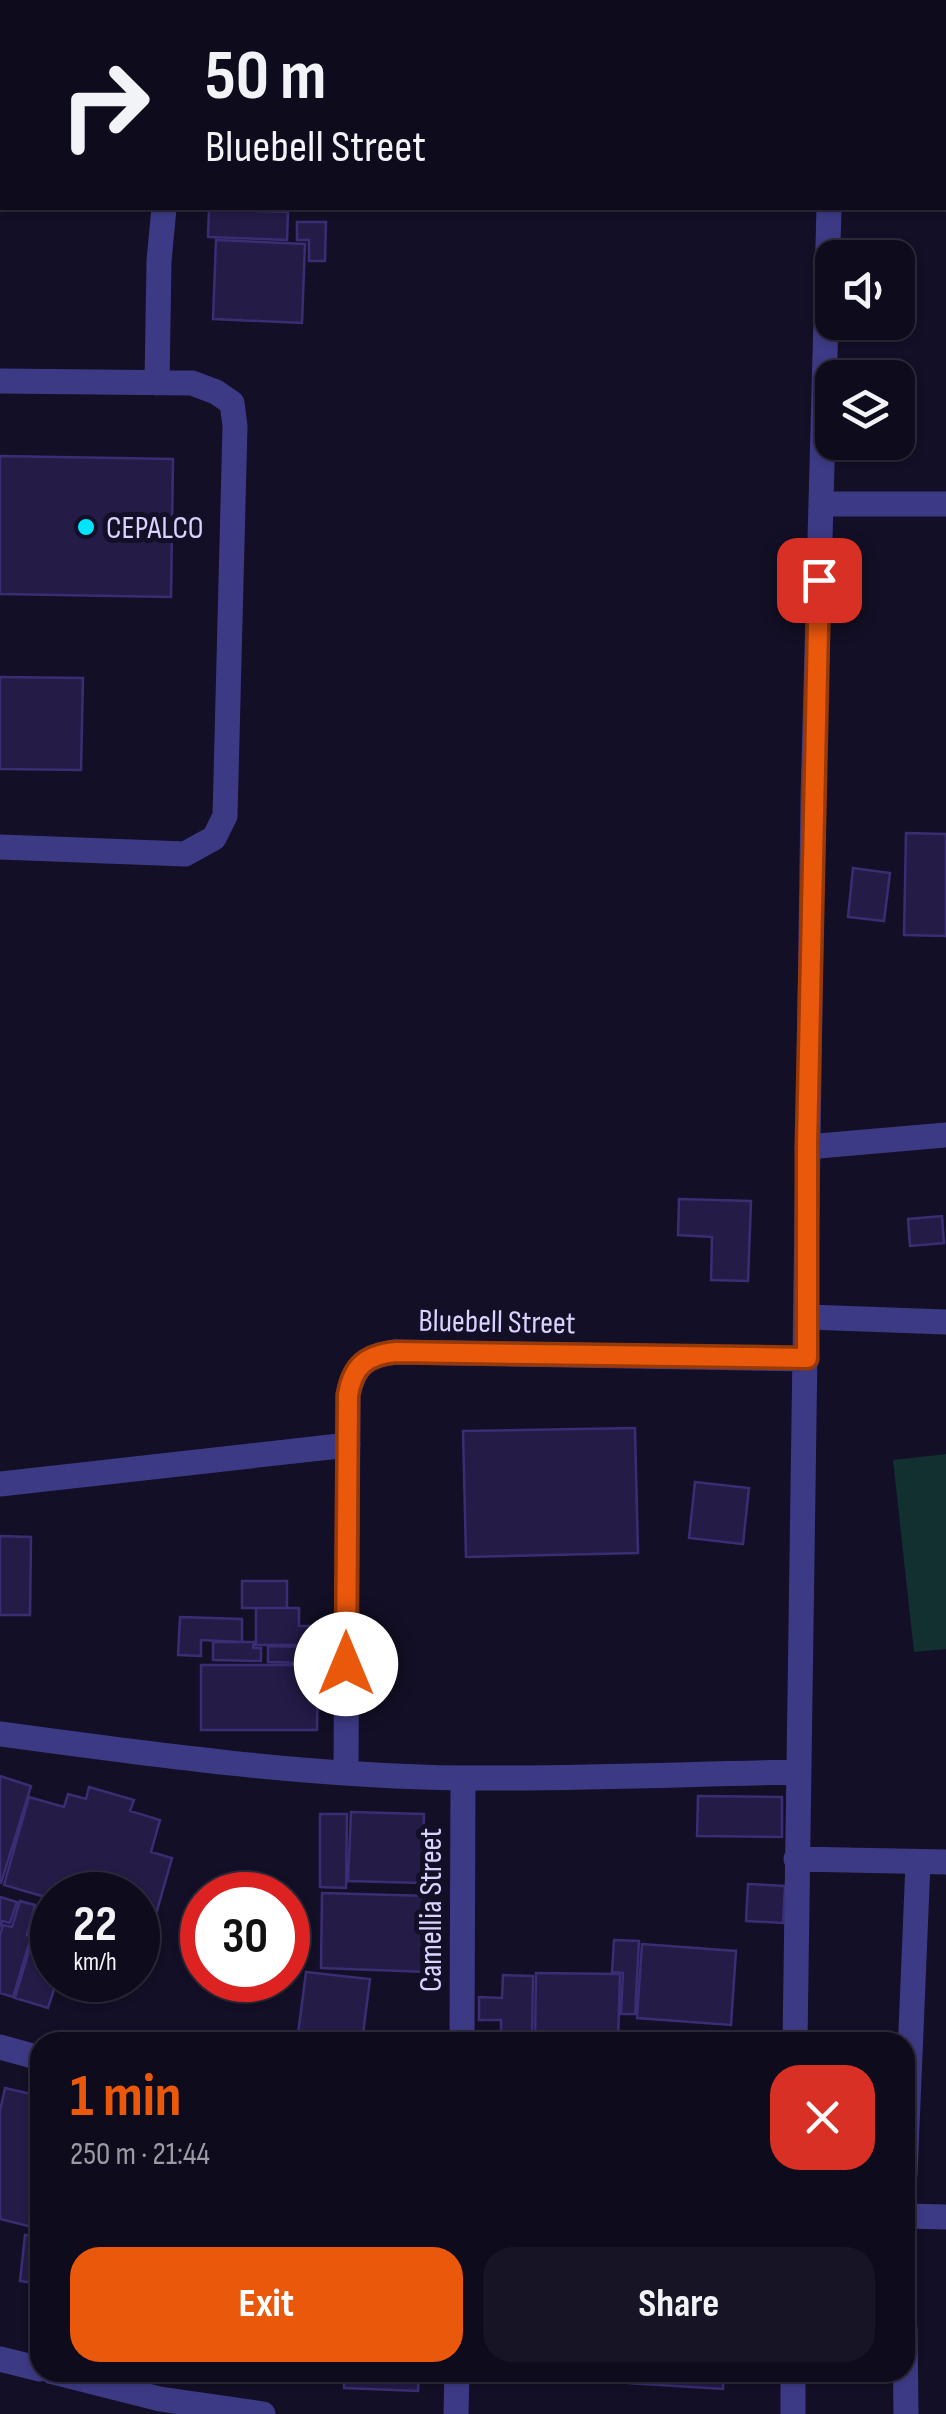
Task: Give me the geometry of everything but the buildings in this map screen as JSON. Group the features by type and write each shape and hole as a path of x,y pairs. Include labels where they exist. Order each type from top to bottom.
{"street":[{"path":"157,383 164,210"},
{"path":"795,2032 807,1146 828,210"},
{"path":"0,380 192,383 232,403 235,426 224,816 214,838 185,854 0,848"},
{"path":"822,504 946,504"},
{"path":"807,1146 946,1135"},
{"path":"807,1316 946,1322"},
{"name":"Bluebell Street","path":"346,1773 348,1446 351,1377 361,1362 376,1354 396,1352 807,1358"},
{"path":"0,1484 348,1446"},
{"path":"0,1734 194,1760 346,1773 463,1778 799,1772"},
{"name":"Camellia Street","path":"462,2032 463,1778"},
{"path":"796,1860 946,1862"},
{"path":"911,2032 918,1863"},
{"path":"0,2047 30,2055"},
{"path":"915,2216 946,2217"},
{"path":"0,2359 30,2366"},
{"path":"93,2382 160,2399 263,2414"},
{"path":"456,2414 457,2382"},
{"path":"793,2414 794,2382"},
{"path":"906,2382 906,2414"}],"green space":[{"path":"946,1454 946,1649 914,1652 893,1460"}],"place":[{"name":"CEPALCO","path":"86,527"}],"route":[{"path":"346,1664 348,1395 351,1377 361,1362 376,1354 396,1352 807,1358 807,1146 819,580"}]}
